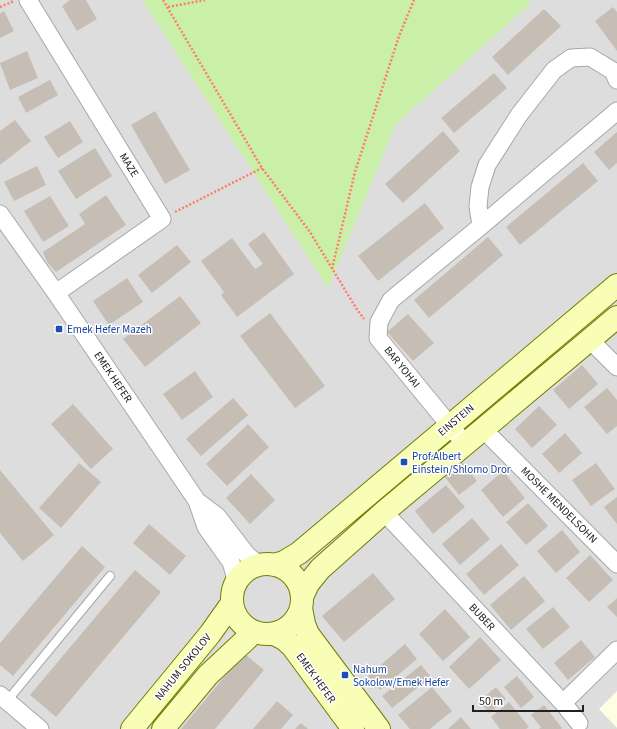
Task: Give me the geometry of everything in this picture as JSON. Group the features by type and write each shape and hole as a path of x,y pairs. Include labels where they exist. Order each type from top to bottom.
{"main road":[{"name":"EINSTEIN","path":"267,565 284,562 299,553 617,284"},
{"path":"302,602 300,586 294,576 285,569 267,565 251,568 242,575 234,594 235,612 239,620 246,627 264,633 283,630 291,625 297,618 308,584 320,568 384,512 617,317"},
{"name":"NAHUM SOKOLOV","path":"132,729 205,640 234,594"},
{"name":"EMEK HEFER","path":"302,602 304,624 308,634 379,729"},
{"path":"163,729 208,675 264,633"},
{"name":"EMEK HEFER","path":"264,633 284,639 292,646 353,729"}],"street":[{"name":"MAZE","path":"28,0 162,219"},
{"path":"482,226 478,206 479,193 487,165 519,115 554,70 571,58 590,57 613,71 617,80"},
{"name":"BAR YOHAI","path":"465,444 378,338 379,322 391,300 482,226 617,111"},
{"name":"EMEK HEFER","path":"0,214 56,293 197,501 206,527 231,562 234,572 234,594"},
{"path":"56,293 162,219"},
{"path":"590,340 617,367"},
{"name":"MOSHE MENDELSOHN","path":"484,429 617,564"},
{"name":"EMEK HEFER","path":"197,501 217,516 253,560 267,565"},
{"name":"BUBER","path":"384,512 563,703 579,723"},
{"path":"563,703 617,650"},
{"path":"4,698 40,729"}],"lane":[{"path":"4,698 110,576"}],"path":[{"path":"0,7 15,0"},
{"path":"163,0 262,168 310,232 356,308 378,338"},
{"path":"168,7 204,0"},
{"path":"332,268 355,172 399,36 414,0"},
{"path":"162,219 262,168"}],"shaded area":[{"path":"0,0 617,0 617,729 0,729"},
{"path":"617,691 617,728 599,709"}],"green space":[{"path":"142,0 528,0 530,4 396,124 328,288"}],"building":[{"path":"70,0 86,0 97,19 77,31 62,6"},
{"path":"613,7 617,12 617,51 595,21"},
{"path":"544,9 561,26 508,75 492,57"},
{"path":"4,11 14,31 0,38 0,14"},
{"path":"27,51 38,78 10,90 0,63"},
{"path":"494,73 507,88 454,133 441,118"},
{"path":"50,80 58,95 26,113 18,97"},
{"path":"155,111 190,170 165,184 131,125"},
{"path":"15,120 31,141 0,165 0,131"},
{"path":"70,121 83,142 58,158 44,137"},
{"path":"443,131 460,151 403,203 385,184"},
{"path":"617,132 617,163 609,170 594,152"},
{"path":"95,148 112,176 76,199 58,171"},
{"path":"583,163 598,181 520,245 506,227"},
{"path":"37,166 46,185 14,201 4,182"},
{"path":"106,195 126,225 56,272 47,262 43,252 85,224 79,214"},
{"path":"50,196 69,226 43,242 24,211"},
{"path":"425,203 444,228 378,281 358,256"},
{"path":"264,232 294,274 237,317 221,295 224,292 201,261 232,238 255,269 263,264 248,244"},
{"path":"488,237 503,255 429,318 414,300"},
{"path":"177,245 191,262 152,293 138,275"},
{"path":"127,278 143,302 109,325 93,301"},
{"path":"180,296 201,323 145,367 123,339"},
{"path":"270,313 325,386 295,408 240,336"},
{"path":"408,314 434,343 413,361 387,332"},
{"path":"582,365 598,384 569,409 553,390"},
{"path":"195,371 213,397 182,420 163,394"},
{"path":"607,388 617,400 617,426 607,434 584,407"},
{"path":"233,398 248,415 201,456 186,439"},
{"path":"73,404 113,449 91,469 51,424"},
{"path":"539,406 557,425 532,448 515,429"},
{"path":"248,424 269,447 227,486 206,464"},
{"path":"565,433 582,453 559,473 542,454"},
{"path":"462,462 477,481 459,495 444,476"},
{"path":"79,463 101,482 61,528 39,508"},
{"path":"596,463 615,489 591,506 572,480"},
{"path":"0,470 54,535 23,561 0,533"},
{"path":"503,471 525,498 503,517 481,490"},
{"path":"251,474 275,500 250,524 226,498"},
{"path":"446,485 465,507 433,534 415,511"},
{"path":"617,497 617,524 604,507"},
{"path":"528,503 548,526 526,545 506,522"},
{"path":"472,518 490,539 460,565 442,544"},
{"path":"149,524 186,556 170,575 133,543"},
{"path":"562,530 580,552 556,573 537,551"},
{"path":"501,544 519,565 484,595 466,574"},
{"path":"82,546 105,567 13,676 0,665 0,643"},
{"path":"590,555 613,580 589,602 566,578"},
{"path":"135,570 161,592 56,717 30,695"},
{"path":"373,573 395,599 344,642 322,616"},
{"path":"524,576 545,601 511,630 490,605"},
{"path":"617,598 617,617 607,607"},
{"path":"553,607 570,627 543,649 526,629"},
{"path":"445,609 470,637 443,661 419,634"},
{"path":"480,637 501,660 469,689 449,667"},
{"path":"581,640 595,657 568,680 554,663"},
{"path":"405,644 417,659 380,690 368,676"},
{"path":"244,653 264,670 215,729 181,729"},
{"path":"421,665 431,677 392,708 382,696"},
{"path":"517,676 534,697 521,708 504,687"},
{"path":"432,687 452,711 430,729 410,729 398,715"},
{"path":"496,687 506,699 489,713 479,701"},
{"path":"277,701 293,715 281,729 253,729"},
{"path":"509,702 529,727 526,729 500,729 491,717"},
{"path":"544,705 562,728 561,729 539,729 541,727 531,715"},
{"path":"461,717 471,729 448,729"},
{"path":"301,723 308,729 295,729"}],"place":[{"name":"Emek Hefer Mazeh","path":"59,329"},
{"name":"Prof.Albert Einstein/Shlomo Dror","path":"404,462"},
{"name":"Nahum Sokolow/Emek Hefer","path":"345,675"}]}
